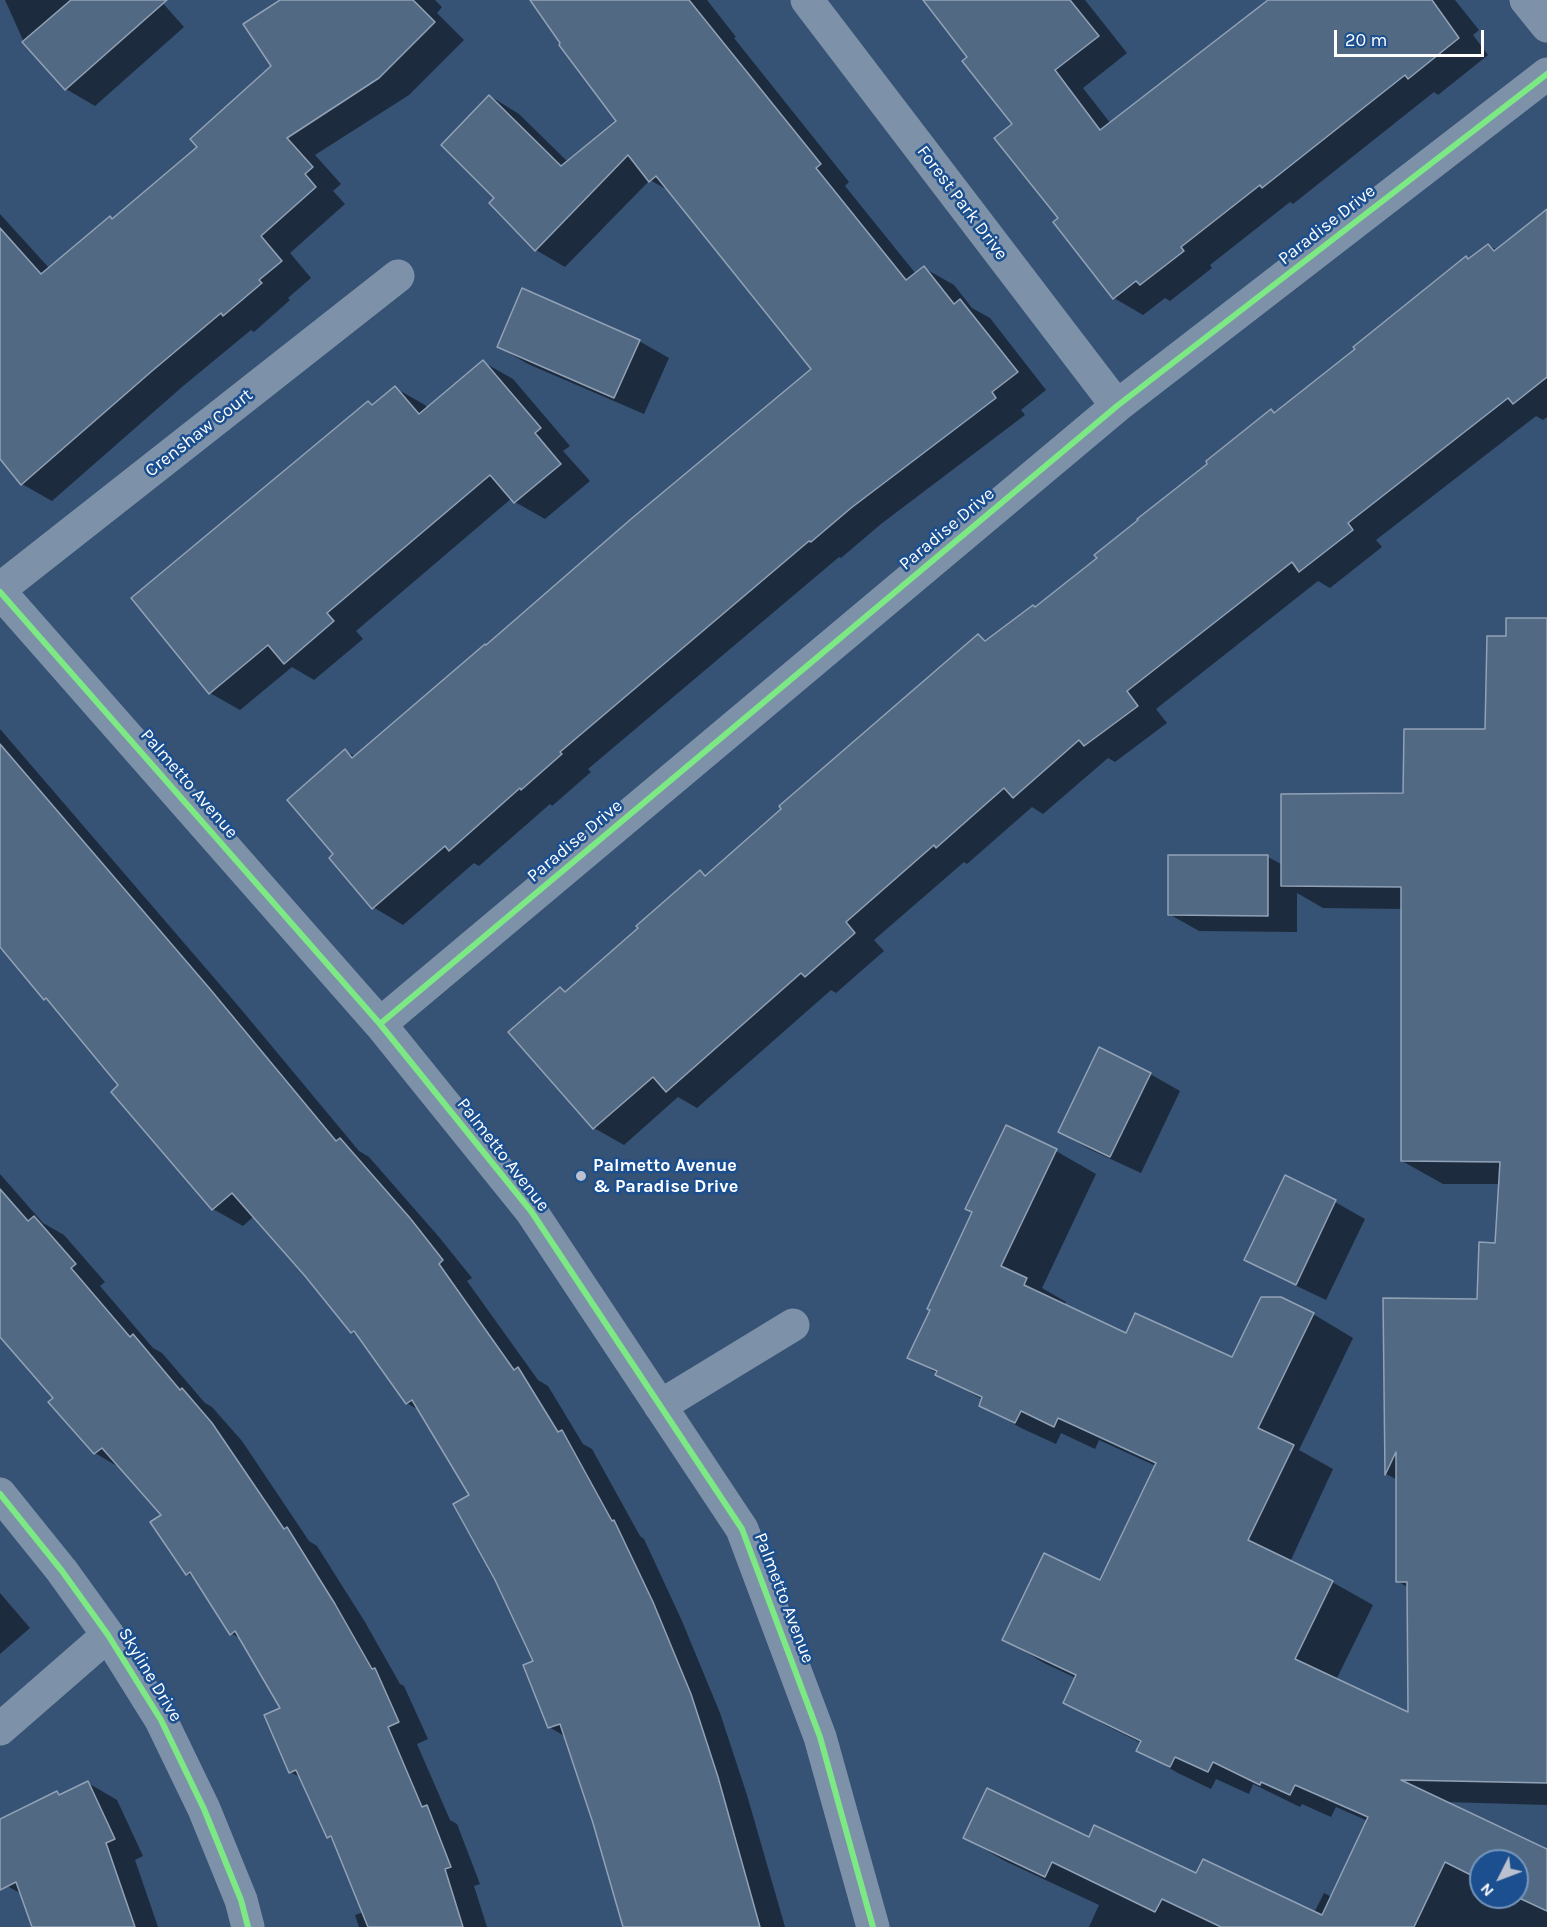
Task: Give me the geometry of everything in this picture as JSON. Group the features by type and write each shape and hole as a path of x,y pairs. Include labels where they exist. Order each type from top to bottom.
{"street":[{"name":"Forest Park Drive","path":"807,0 1117,406"},
{"path":"1526,0 1547,26"},
{"name":"Paradise Drive","path":"380,1024 1117,406 1547,74"},
{"name":"Crenshaw Court","path":"0,590 398,276"},
{"name":"Palmetto Avenue","path":"0,590 380,1024 531,1211 742,1529 820,1737 873,1927"},
{"path":"660,1406 793,1325"},
{"name":"Skyline Drive","path":"0,1494 62,1571 108,1635 161,1720 204,1809 241,1900 249,1927"},
{"path":"0,1729 108,1635"}],"building":[{"path":"71,0 167,0 65,90 22,42"},
{"path":"280,0 413,0 435,22 379,78 287,138 313,167 305,174 316,187 261,236 282,261 259,280 262,283 223,316 221,313 21,485 0,459 0,228 41,274 110,216 112,219 197,147 190,139 271,66 243,24"},
{"path":"530,0 689,0 821,164 816,168 906,280 924,266 954,304 960,299 1018,372 992,392 996,398 851,508 811,542 809,541 560,752 562,754 449,851 445,846 372,909 329,858 333,854 287,800 345,749 352,758 631,519 811,369 656,176 649,182 628,155 535,251 489,203 494,198 441,145 489,95 561,166 616,121 559,45 560,43"},
{"path":"923,0 1070,0 1099,36 1055,70 1100,130 1268,0 1432,0 1459,38 1408,79 1405,75 1262,188 1260,185 1181,247 1184,251 1140,285 1136,281 1113,299 1053,222 1058,218 994,138 1012,124 962,61 967,57"},
{"path":"1547,209 1547,377 1513,404 1508,398 1348,523 1353,530 1299,572 1292,562 1127,691 1138,706 1084,746 1079,740 1013,798 1004,788 936,848 934,845 846,922 855,933 805,977 801,973 666,1092 653,1077 593,1129 508,1032 560,987 565,992 700,870 705,876 781,809 779,806 978,634 985,641 1033,605 1035,607 1097,558 1094,555 1207,464 1206,461 1271,409 1274,413 1466,256 1468,259 1488,244 1494,251"},
{"path":"522,288 640,340 614,398 497,347"},
{"path":"483,360 541,428 535,433 561,464 514,503 490,475 327,613 334,621 284,664 268,645 209,694 131,598 368,401 372,405 395,386 419,414"},
{"path":"1506,618 1547,618 1547,1783 1401,1780 1547,1849 1547,1911 1529,1903 1529,1849 1469,1849 1469,1874 1445,1862 1414,1927 1221,1927 1162,1899 1155,1912 1052,1862 1045,1877 963,1838 987,1788 1089,1837 1094,1825 1196,1873 1203,1859 1322,1915 1368,1817 1295,1785 1290,1795 1261,1782 1260,1785 1213,1762 1208,1772 1175,1757 1170,1767 1136,1751 1141,1741 1063,1703 1076,1675 1002,1640 1044,1553 1100,1580 1156,1463 1058,1418 1054,1427 1021,1411 1015,1423 979,1406 982,1397 935,1375 937,1371 907,1358 972,1212 965,1209 1006,1125 1057,1149 1001,1266 1027,1278 1024,1285 1126,1333 1135,1313 1232,1357 1261,1297 1281,1297 1314,1313 1258,1428 1294,1445 1248,1540 1333,1581 1295,1659 1408,1712 1407,1582 1396,1582 1396,1452 1385,1475 1383,1298 1477,1299 1479,1242 1495,1243 1500,1162 1401,1161 1401,887 1281,886 1281,794 1403,793 1404,729 1485,729 1487,636 1506,636"},
{"path":"0,744 210,989 336,1141 340,1138 410,1218 443,1260 439,1264 514,1370 518,1367 558,1432 562,1430 612,1521 614,1520 653,1602 691,1694 718,1777 760,1927 623,1927 593,1823 560,1724 548,1728 523,1665 533,1661 495,1580 453,1504 469,1495 412,1400 406,1404 354,1331 351,1333 305,1276 232,1193 212,1210 111,1092 118,1085 46,998 44,1000 0,947"},
{"path":"1168,855 1268,855 1268,916 1168,915"},
{"path":"1099,1047 1151,1073 1110,1157 1058,1132"},
{"path":"1285,1175 1336,1200 1296,1285 1244,1260"},
{"path":"0,1189 28,1221 34,1216 76,1264 71,1268 130,1337 133,1334 180,1390 182,1388 212,1423 284,1529 287,1527 372,1669 375,1668 399,1722 388,1727 422,1807 427,1805 451,1867 445,1869 463,1927 368,1927 331,1836 327,1838 296,1770 289,1773 264,1715 280,1708 235,1631 230,1635 190,1572 186,1575 150,1522 161,1515 102,1448 94,1454 48,1402 53,1398 0,1337"},
{"path":"88,1781 115,1839 106,1843 135,1927 32,1927 16,1882 0,1890 0,1819 57,1791 59,1795"}],"cycle path":[{"path":"380,1024 1117,406 1547,74"},
{"path":"0,592 380,1024 531,1211 742,1529 820,1737 873,1927"},
{"path":"0,1494 62,1571 108,1635 161,1720 204,1809 241,1900 248,1927"}],"place":[{"name":"Palmetto Avenue & Paradise Drive","path":"581,1176"}]}
